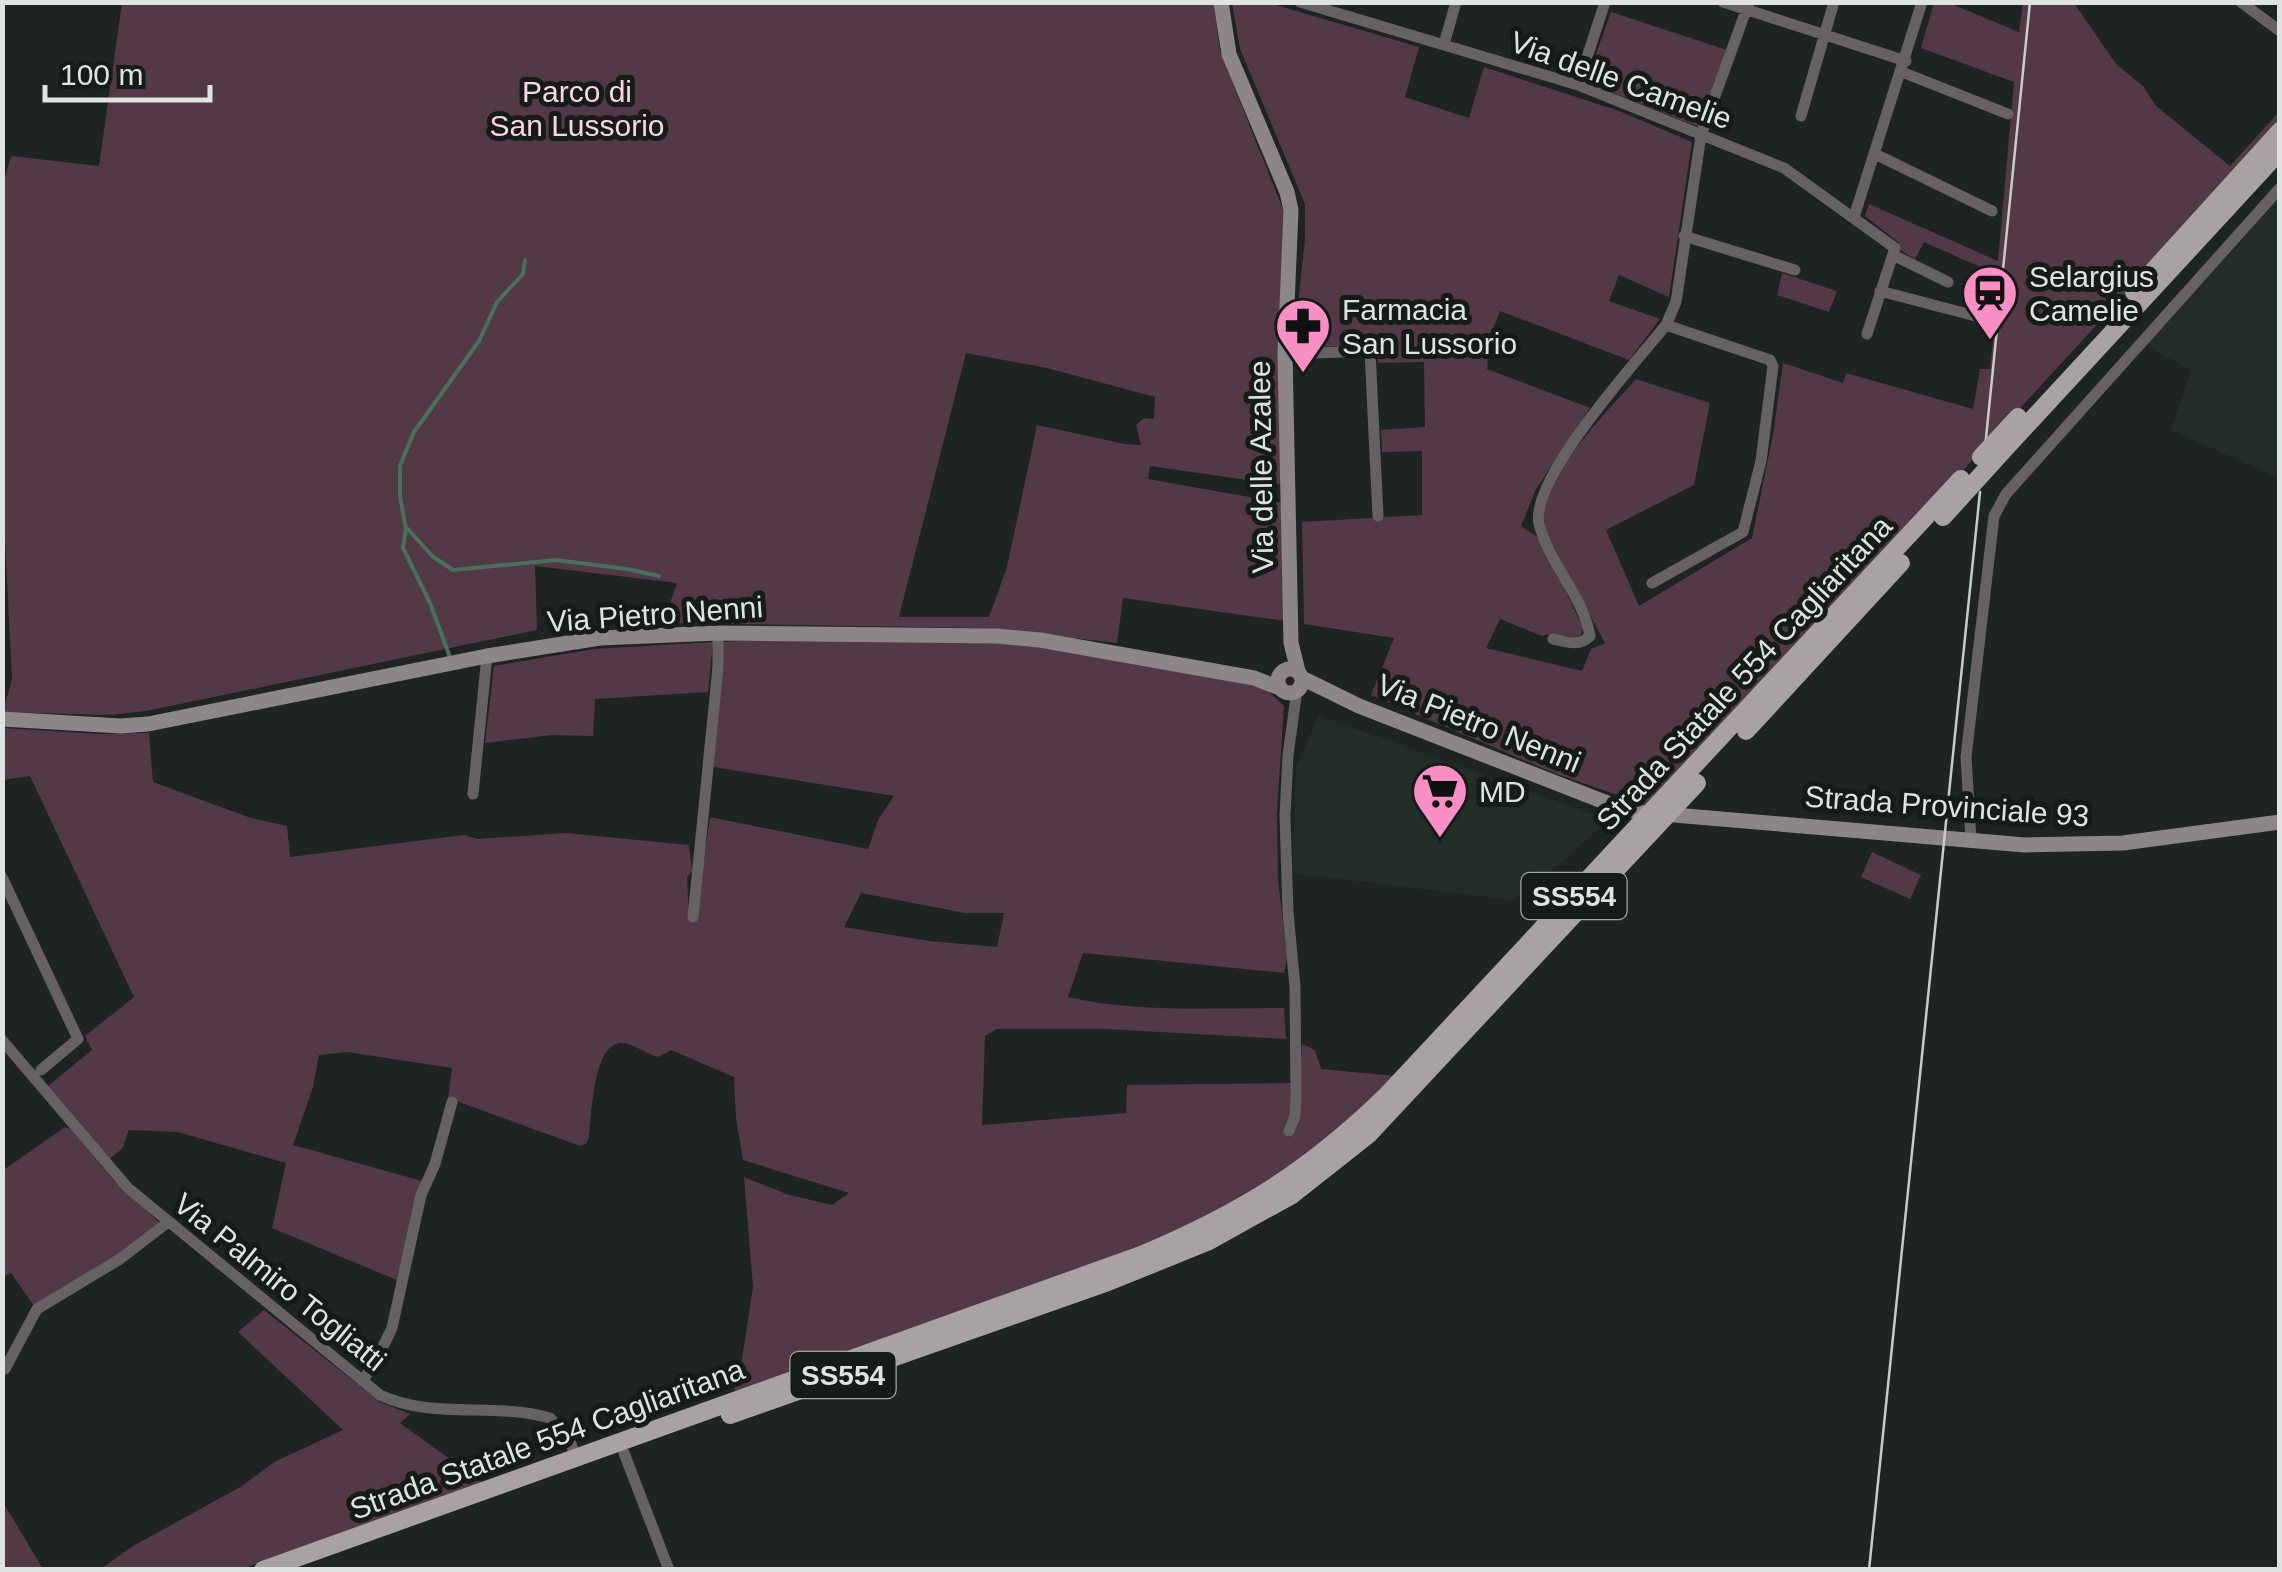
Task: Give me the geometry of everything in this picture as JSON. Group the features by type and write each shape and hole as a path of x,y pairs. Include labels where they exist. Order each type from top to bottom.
{"main road":[{"name":"Strada Statale 554 Cagliaritana","path":"263,1570 1141,1255 1242,1209 1296,1175 1359,1123 1943,517 2254,169 2280,131"},
{"name":"Strada Statale 554 Cagliaritana","path":"2254,169 2280,151"},
{"name":"Strada Statale 554 Cagliaritana","path":"296,1570 1108,1282 1208,1242 1292,1195 1368,1135 1962,479 2183,247"}],"street":[{"name":"Via delle Azalee","path":"1221,2 1229,54 1289,199 1292,226 1286,354 1291,681"},
{"name":"Via delle Camelie","path":"1300,2 1340,8 1578,86 1784,168 1896,248 1893,255 1948,282"},
{"path":"1444,44 1456,2"},
{"path":"1578,86 1605,2"},
{"path":"1723,2 1748,6 1825,34 2008,114"},
{"path":"1801,116 1834,2"},
{"path":"1854,217 1922,2"},
{"path":"2241,2 2280,30"},
{"path":"1552,639 1575,643 1590,636 1540,525 1540,500 1556,468 1666,326 1676,302 1701,135 1748,6"},
{"path":"1874,154 1992,211"},
{"path":"1972,840 1966,757 1994,516 2006,494 2280,188"},
{"path":"1684,236 1795,270"},
{"path":"1867,334 1893,255"},
{"path":"1880,291 1983,318"},
{"path":"1652,583 1743,532 1761,461 1773,366 1770,360 1666,326"},
{"path":"1286,354 1370,351 1378,516"},
{"path":"693,917 718,633"},
{"name":"Via Pietro Nenni","path":"2,719 148,724 487,656 600,638 718,633 1026,638 1328,689 1359,706 1615,806 1661,812"},
{"path":"473,794 487,656"},
{"path":"1289,1131 1295,1116 1296,1095 1296,987 1288,912 1285,816 1291,681"},
{"name":"Strada Provinciale 93","path":"1661,812 2025,845 2123,843 2280,822"},
{"path":"2,877 78,1039 41,1070"},
{"name":"Via Palmiro Togliatti","path":"2,1040 116,1176 167,1223 380,1396 423,1408 506,1411 550,1418 571,1444 576,1458"},
{"path":"362,1381 392,1328 421,1195 435,1164 452,1102"},
{"path":"5,1369 37,1309 120,1259 167,1223"},
{"path":"624,1452 669,1570"}],"shaded area":[{"path":"2279,181 2279,478 2171,430 2191,371 2138,340"},
{"path":"1319,715 1608,820 1526,894 1511,900 1292,873 1296,767"}],"green space":[{"name":"Parco di San Lussorio","path":"122,3 1214,3 1220,51 1284,212 1279,366 1283,485 1150,466 1148,479 1283,503 1285,621 1123,598 1117,643 986,628 663,623 677,583 535,566 537,630 146,711 109,715 3,712 12,679 2,481 3,184 11,156 99,166","holes":["966,353 1047,368 1155,397 1154,419 1144,418 1136,425 1141,445 1037,425 1007,567 989,617 899,617"]},
{"path":"1232,3 1269,3 1419,47 1405,97 1469,118 1484,67 1619,111 1692,142 1669,297 1619,275 1609,301 1660,319 1629,360 1500,311 1489,340 1487,369 1590,408 1536,489 1521,526 1542,540 1583,628 1581,635 1542,636 1500,619 1486,648 1582,671 1591,649 1605,643 1548,537 1545,503 1572,453 1636,379 1710,403 1694,485 1606,530 1639,606 1752,538 1783,363 1843,383 1846,373 1973,409 1980,369 1990,369 1996,311 1988,314 1994,273 1924,242 1915,259 1865,216 1869,204 1998,261 2014,82 1921,48 1934,3 1949,3 2019,32 2023,3 2074,3 2116,64 2143,86 2156,106 2230,166 2279,112 2279,126 1902,537 1647,805 1559,775 1371,695 1394,638 1304,624 1302,522 1422,515 1422,451 1382,452 1381,430 1425,427 1424,362 1378,363 1378,347 1298,346 1305,204 1240,49"},
{"path":"1611,12 1727,50 1699,127 1586,82"},
{"path":"1782,273 1837,291 1829,312 1777,295"},
{"path":"966,641 1024,645 1265,688 1284,706 1277,812 1278,880 1287,957 1284,973 1083,953 1068,997 1148,1008 1284,1008 1286,1039 1106,1029 997,1029 985,1036 982,1125 1126,1113 1127,1085 1291,1083 1290,1122 1284,1131 1289,1138 1297,1126 1302,1044 1315,1050 1321,1069 1395,1076 1319,1150 1191,1228 740,1392 734,1390 753,1287 744,1177 786,1194 832,1205 849,1193 743,1160 734,1077 671,1050 658,1057 626,1043 612,1046 599,1067 589,1136 587,1143 580,1146 448,1098 452,1068 347,1052 319,1055 313,1087 293,1145 422,1181 399,1281 272,1228 286,1163 178,1132 129,1130 122,1149 108,1160 48,1086 92,1050 85,1036 134,997 30,776 3,780 3,728 149,733 153,782 248,817 287,826 290,857 463,835 478,839 566,833 689,845 689,916 704,860 710,817 868,849 878,820 894,796 713,767 723,642","holes":["861,893 965,913 1004,913 997,947 844,927"]},
{"path":"713,642 708,692 595,699 593,736 552,735 485,743 494,666 594,649"},
{"path":"1872,852 1921,875 1910,899 1861,877"},
{"path":"65,1127 71,1129 113,1180 160,1223 131,1249 34,1306 11,1273 3,1277 2,1171"},
{"path":"264,1310 380,1402 410,1414 400,1423 483,1483 242,1569 99,1570 133,1546 242,1486 274,1462 343,1430 238,1332"},
{"path":"3,1502 43,1569 3,1569"}],"waterway":[{"path":"451,660 430,603 403,548 406,529 400,466 414,432 479,341 497,302 523,274 525,260"},
{"path":"408,529 432,556 453,570 556,560 659,576"}],"tram line":[{"path":"1985,448 2030,2"},
{"path":"1869,1570 1980,492"}],"place":[{"name":"Selargius Camelie","path":"1990,342"},
{"name":"Farmacia San Lussorio","path":"1303,375"},
{"name":"MD","path":"1440,840"}]}
